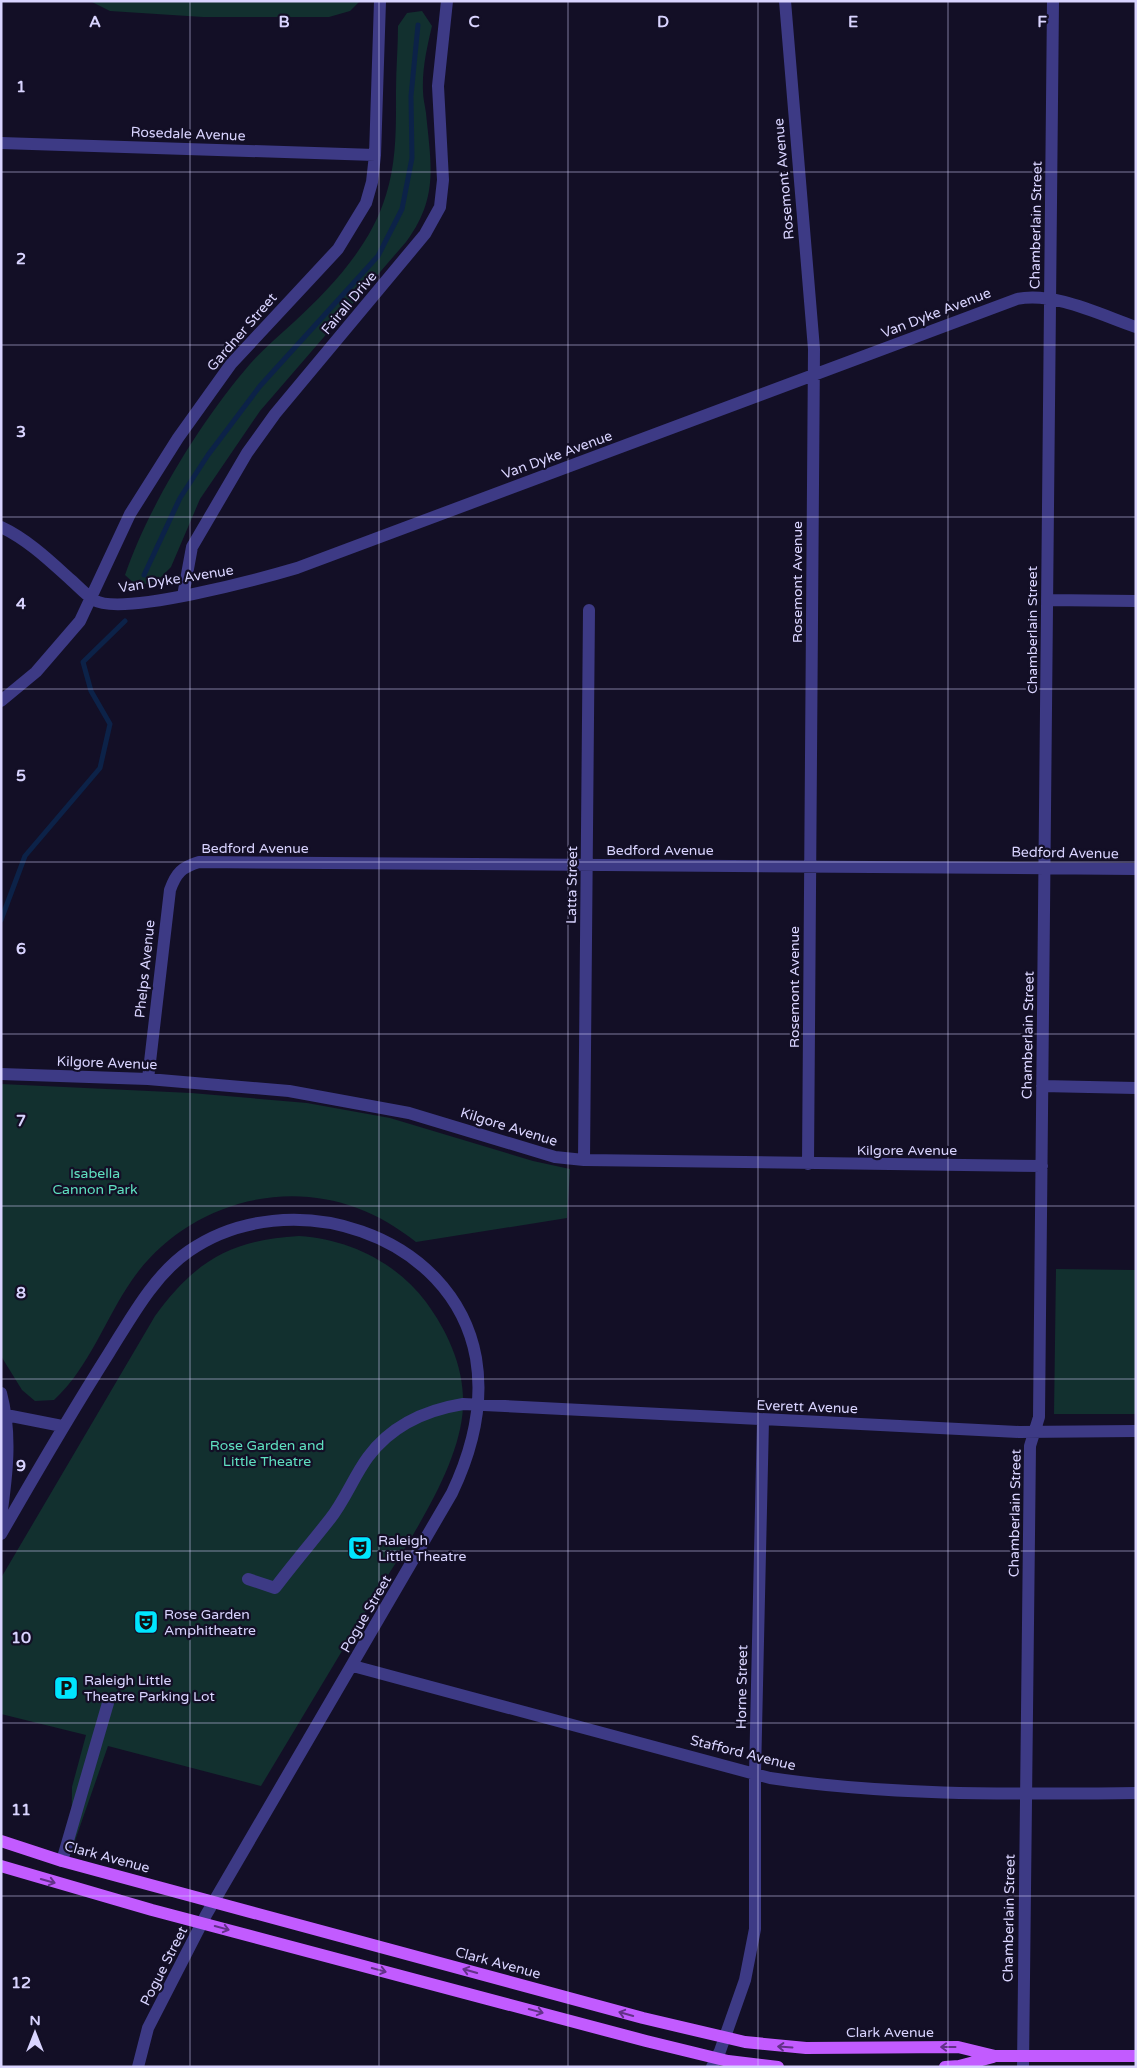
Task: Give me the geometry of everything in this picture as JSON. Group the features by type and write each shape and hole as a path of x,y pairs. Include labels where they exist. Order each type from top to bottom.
{"main road":[{"name":"Clark Avenue","path":"1,1841 62,1861 643,2018 725,2038 786,2047 958,2047 1023,2061 1136,2056"},
{"path":"1,1866 714,2063 778,2067"},
{"name":"Clark Avenue","path":"945,2067 960,2066 995,2056"}],"street":[{"name":"Gardner Street","path":"1,702 36,672 80,621 130,514 178,438 230,364 338,249 366,203 372,182 375,155 380,1"},
{"name":"Fairall Drive","path":"184,596 192,547 247,453 275,414 425,234 440,207 442,180 438,86 447,1"},
{"name":"Rosemont Avenue","path":"785,1 814,349 808,1164"},
{"name":"Chamberlain Street","path":"1023,2061 1030,1446 1039,1417 1053,1"},
{"name":"Rosedale Avenue","path":"1,143 375,155"},
{"name":"Van Dyke Avenue","path":"1,527 40,554 91,598 103,604 110,605 184,596 221,589 297,568 1009,302 1029,297 1050,298 1136,327"},
{"path":"1047,600 1136,601"},
{"name":"Latta Street","path":"584,1160 589,610"},
{"name":"Bedford Avenue","path":"185,866 199,862 810,865 1136,869"},
{"name":"Phelps Avenue","path":"148,1079 167,908 176,875 185,866"},
{"name":"Kilgore Avenue","path":"1,1074 148,1079 289,1090 359,1102 463,1128 555,1157 584,1160 1042,1166"},
{"path":"1042,1086 1136,1088"},
{"name":"Pogue Street","path":"1,1534 62,1426 149,1292 188,1251 210,1239 237,1228 265,1221 296,1219 324,1221 373,1235 398,1248 436,1279 451,1299 471,1341 478,1372 477,1405 470,1450 452,1493 215,1901 148,2028 138,2067"},
{"path":"1,1393 9,1441 1,1517"},
{"name":"Everett Avenue","path":"248,1578 275,1588 331,1518 368,1457 394,1431 410,1420 436,1410 462,1404 1033,1432 1136,1431"},
{"path":"4,1415 62,1426"},
{"name":"Horne Street","path":"714,2063 746,1980 753,1946 763,1420"},
{"name":"Stafford Avenue","path":"353,1666 755,1774 826,1787 916,1792 1136,1793"},
{"path":"62,1861 108,1703"}],"green space":[{"path":"90,1 360,1 350,11 329,17 203,17 110,11"},
{"path":"422,11 432,26 423,75 423,96 431,165 428,195 417,226 406,242 260,411 200,499 171,567 157,581 137,586 125,575 135,548 162,493 195,437 250,364 336,280 371,231 390,182 394,156 398,26 407,13"},
{"name":"Isabella Cannon Park","path":"1,1084 191,1093 307,1103 390,1118 533,1161 570,1169 567,1218 416,1242 395,1227 373,1215 326,1199 295,1196 263,1198 232,1206 203,1218 176,1234 152,1255 122,1295 87,1358 66,1387 54,1400 35,1401 22,1390 1,1356"},
{"name":"Rose Garden and Little Theatre","path":"299,1236 335,1242 370,1255 400,1275 426,1302 448,1338 461,1379 463,1407 460,1431 452,1456 441,1482 414,1533 261,1786 108,1746 71,1852 72,1787 86,1735 1,1714 1,1578 155,1316 170,1297 200,1268 217,1257 253,1242"},
{"path":"1056,1269 1136,1270 1136,1414 1054,1414"}],"waterway":[{"path":"144,575 180,498 208,455 260,386 378,256 402,209 412,158 411,96 418,25"},
{"path":"1,920 25,856 100,768 110,724 91,691 83,662 125,621"}],"place":[{"name":"Raleigh Little Theatre","path":"360,1548"},
{"name":"Rose Garden Amphitheatre","path":"146,1622"},
{"name":"Raleigh Little Theatre Parking Lot","path":"66,1688"}]}
